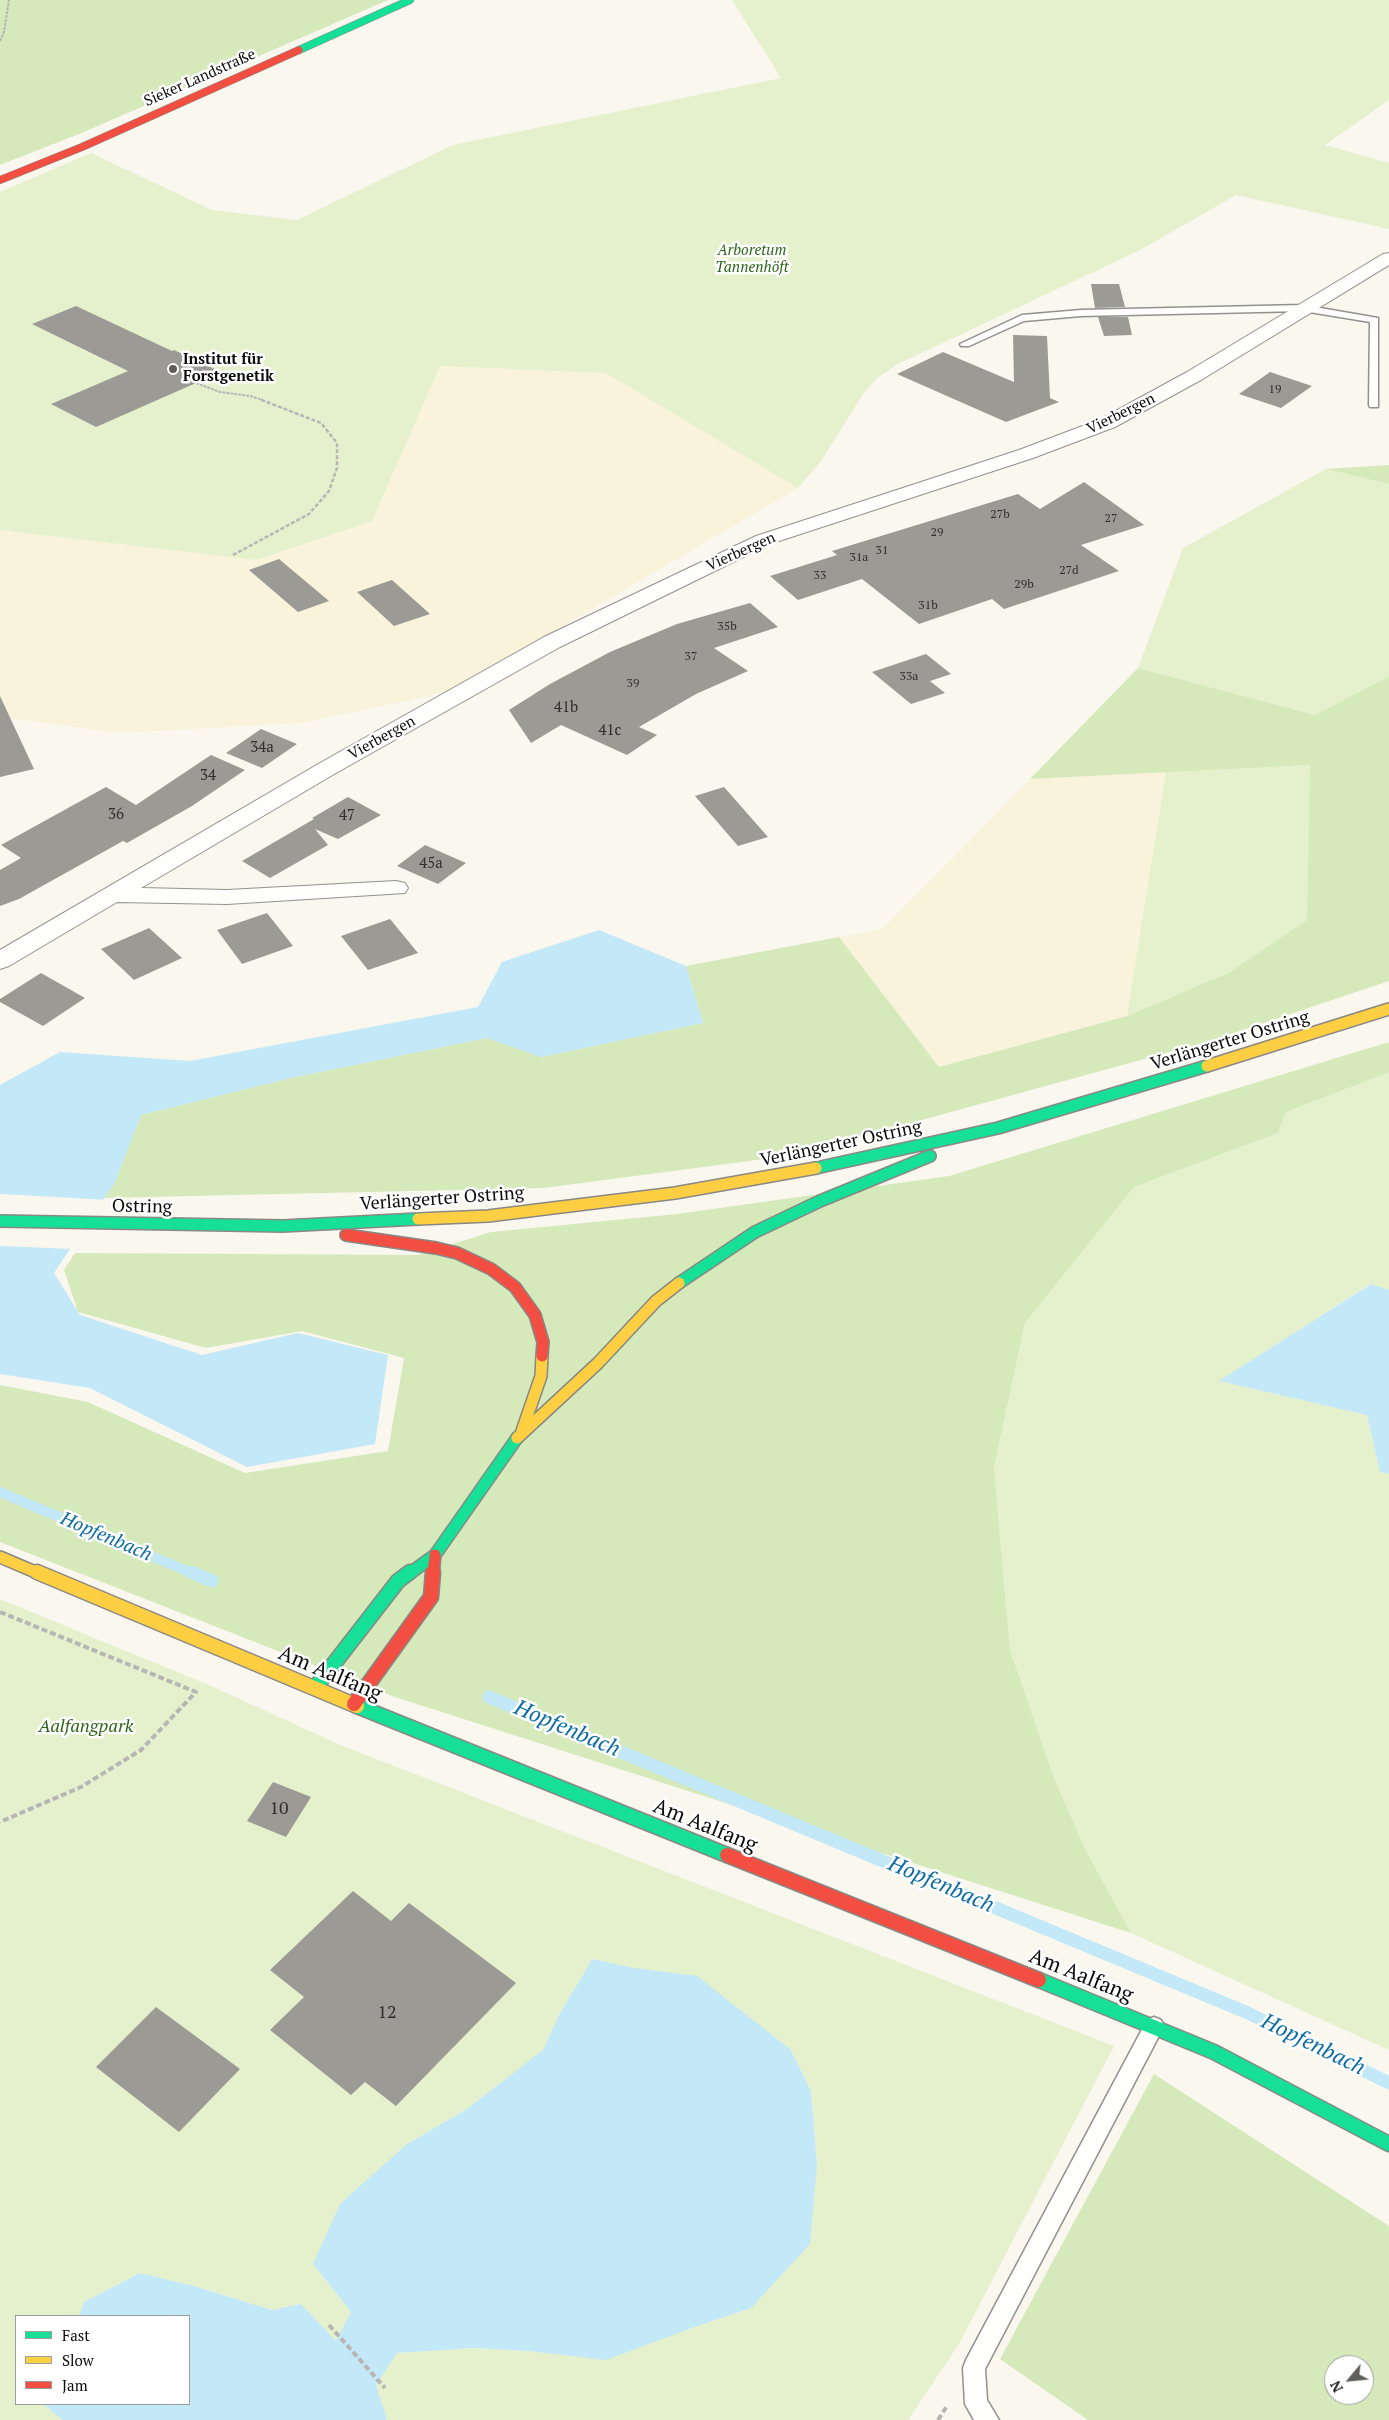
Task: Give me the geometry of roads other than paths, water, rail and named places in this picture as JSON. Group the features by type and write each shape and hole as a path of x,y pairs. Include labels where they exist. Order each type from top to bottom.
{"main road":[{"name":"Sieker Landstraße","path":"0,180 82,147 410,0"},
{"name":"Verlängerter Ostring","path":"283,1226 488,1216 675,1193 763,1178 998,1128 1111,1096 1389,1009"},
{"path":"315,1688 398,1581 435,1555 521,1433 598,1363 656,1301 689,1274 721,1253 794,1212 998,1128"},
{"name":"Ostring","path":"0,1221 283,1226"},
{"path":"283,1226 436,1248 457,1253 491,1269 515,1287 535,1315 543,1342 540,1376 521,1433"},
{"path":"354,1704 431,1597 435,1555"},
{"name":"Am Aalfang","path":"0,1557 354,1704 1154,2026 1214,2052 1389,2144"}],"street":[{"name":"Vierbergen","path":"0,961 328,768 552,642 763,540 1026,454 1108,423 1194,376 1303,308 1389,258"},
{"path":"114,895 227,897 396,888"}],"lane":[{"path":"965,344 1022,318 1081,313 1303,308 1375,320 1374,405"},
{"path":"988,2420 976,2404 974,2368 1154,2026"}],"water":[{"path":"599,930 686,966 703,1023 541,1057 487,1038 295,1077 141,1115 115,1182 54,1273 80,1315 202,1355 298,1333 388,1355 375,1444 247,1467 90,1388 0,1374 0,1085 60,1052 190,1061 478,1007 502,962"},
{"path":"1371,1284 1389,1290 1389,1474 1380,1472 1367,1415 1219,1381"},
{"path":"592,1959 634,1968 697,1976 791,2050 811,2091 817,2164 810,2244 751,2308 606,2360 529,2351 474,2348 397,2353 376,2385 387,2420 63,2420 44,2405 190,2405 190,2315 79,2315 84,2302 140,2273 194,2286 272,2310 301,2304 336,2341 351,2312 313,2264 340,2204 407,2144 467,2109 543,2050 559,2015"}],"waterway":[{"name":"Hopfenbach","path":"0,1492 194,1574"},
{"name":"Hopfenbach","path":"191,1572 212,1581"},
{"name":"Hopfenbach","path":"489,1697 1248,2013 1389,2083"}],"place":[{"name":"Institut für Forstgenetik","path":"173,369"}],"park label":[{"name":"Arboretum Tannenhöft","path":"752,260"},
{"name":"Aalfangpark","path":"86,1727"}]}
